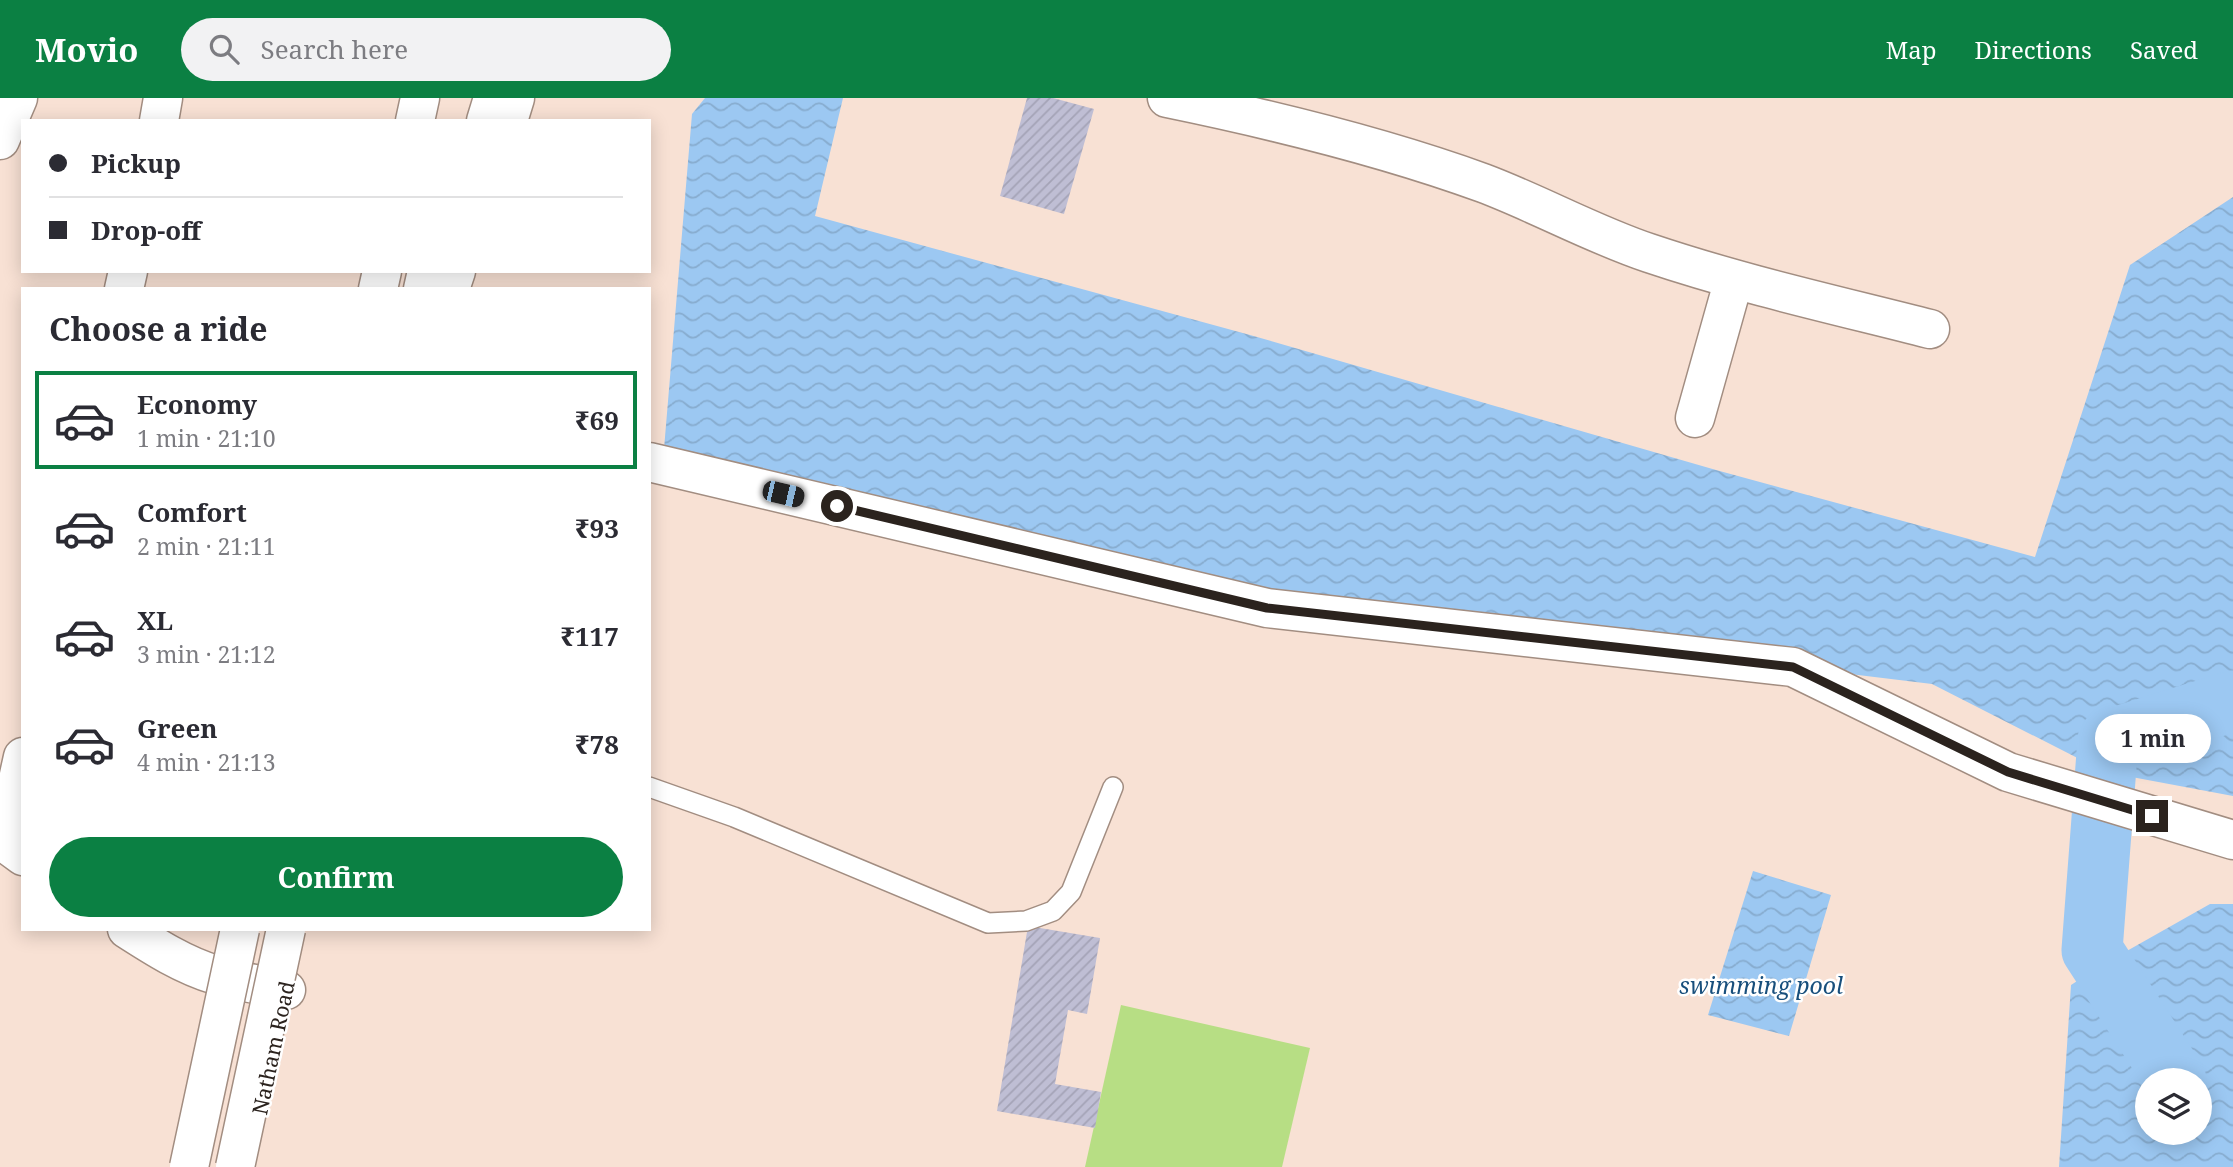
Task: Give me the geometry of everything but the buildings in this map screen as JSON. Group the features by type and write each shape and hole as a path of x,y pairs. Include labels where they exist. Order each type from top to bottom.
{"main road":[{"path":"0,139 18,98"},
{"path":"159,119 163,98"},
{"path":"402,119 407,98"},
{"path":"415,119 420,98"},
{"path":"459,119 464,98"},
{"path":"474,119 479,98"},
{"path":"487,119 493,98"},
{"path":"509,119 515,98"},
{"path":"1167,98 1295,126 1434,166 1537,204 1646,252 1734,279 1930,329"},
{"path":"1695,418 1734,279"},
{"path":"651,462 1267,608 1793,667 2008,772 2228,839"},
{"path":"9,846 21,770"},
{"path":"130,931 182,962 217,975 286,990"},
{"path":"175,1167 227,931"},
{"path":"189,1167 240,931"},
{"path":"234,1167 286,931"},
{"name":"Natham Road","path":"247,1167 300,931"}],"lane":[{"path":"651,788 734,817 988,923 1026,921 1053,911 1071,892 1113,787"}],"green space":[{"path":"1121,1005 1310,1048 1282,1167 1085,1167"}],"water":[{"path":"705,98 843,98 815,216 1250,335 1716,470 2035,557 2130,265 2233,197 2233,796 2105,772 1932,684 1489,630 1238,584 664,449 692,114"},
{"name":"swimming pool","path":"1753,871 1831,895 1789,1036 1708,1015"},
{"path":"2210,904 2233,904 2233,1167 2059,1167 2071,985"}],"waterway":[{"path":"2168,1068 2092,950 2108,740 2233,701"}],"route":[{"path":"837,506 1267,608 1793,667 2008,772 2152,816"}]}
